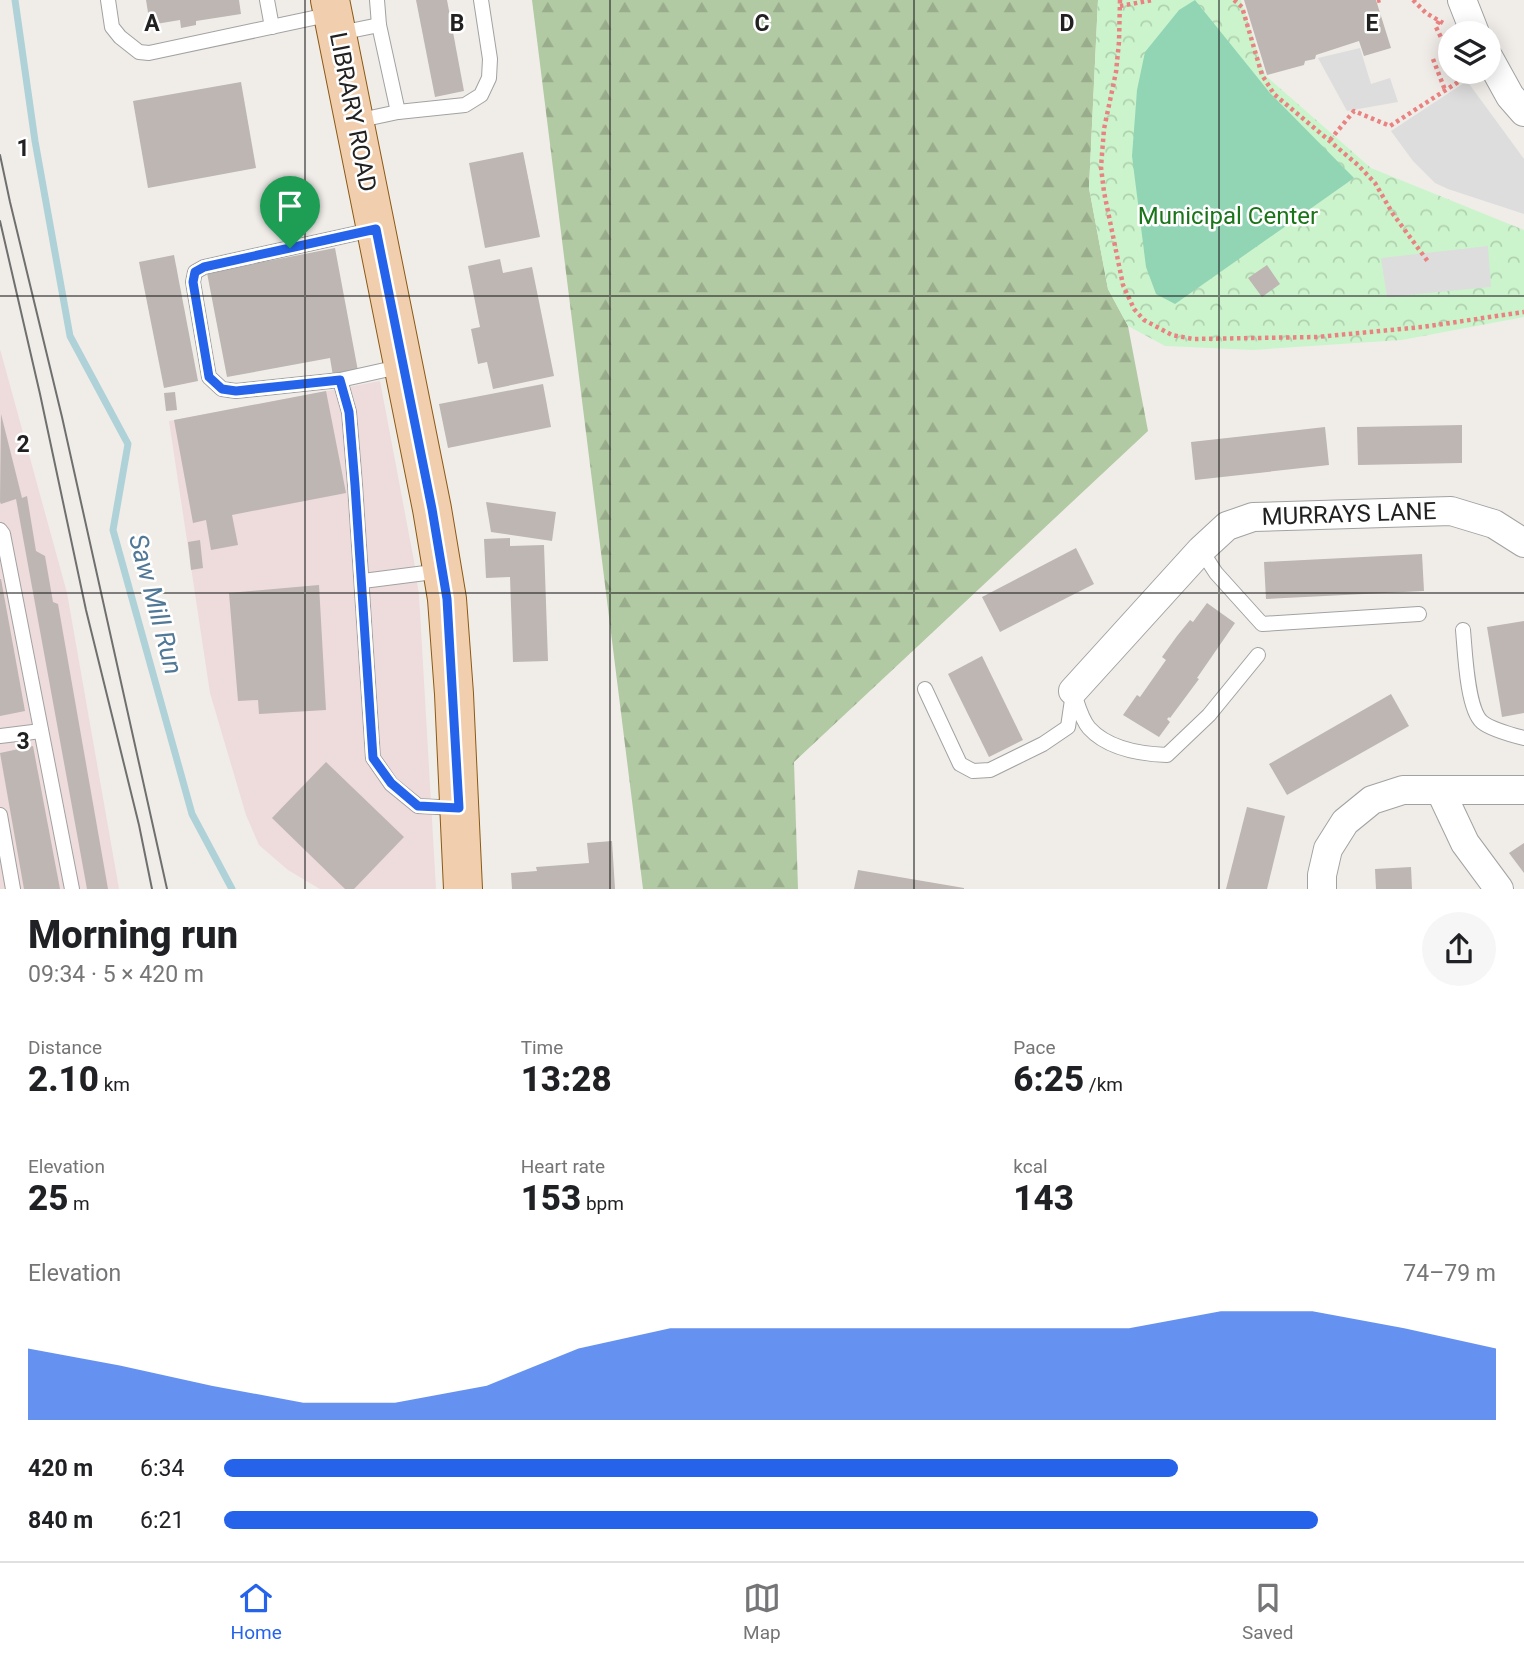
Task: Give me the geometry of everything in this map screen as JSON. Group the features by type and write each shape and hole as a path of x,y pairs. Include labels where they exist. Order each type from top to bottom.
{"main road":[{"name":"LIBRARY ROAD","path":"333,16 432,509 447,599 463,889"}],"street":[{"path":"1462,0 1470,21"},
{"path":"1501,80 1510,96 1524,112"},
{"name":"MURRAYS LANE","path":"1073,691 1201,551 1227,526 1252,517 1451,511 1494,524 1524,543"},
{"path":"1322,889 1328,849 1345,822 1373,800 1403,790 1524,790"},
{"path":"1440,790 1465,843 1499,889"}],"lane":[{"path":"108,0 113,27 120,37 138,52 149,53 333,16 379,25"},
{"path":"267,0 272,27"},
{"path":"377,0 379,25 398,112"},
{"path":"354,121 398,112 465,105 481,95 489,78 490,59 481,0"},
{"path":"376,229 204,267 195,272 193,282 209,377 222,389 236,391 340,380 404,366"},
{"path":"340,380 349,412 363,581 373,758 391,783 418,806 459,808"},
{"path":"0,530 3,534 72,889"},
{"path":"1201,551 1216,573 1262,624 1419,614"},
{"path":"363,581 442,570"},
{"path":"1463,630 1471,699 1481,721 1508,734 1524,738"},
{"path":"1073,691 1087,726 1107,742 1140,754 1167,755 1209,715 1258,655"},
{"path":"925,689 960,764 973,771 990,770 1043,744 1068,727 1073,691"},
{"path":"0,736 41,731"},
{"path":"0,815 13,889"}],"path":[{"path":"1153,0 1120,3 1116,72 1104,129 1101,167 1122,285 1134,309 1144,320 1172,335 1194,338 1317,337 1422,327 1524,312"},
{"path":"1234,0 1241,7 1262,75 1274,94 1359,165 1375,183 1393,214 1429,263"},
{"path":"1413,0 1438,21 1438,31"},
{"path":"1433,59 1445,90"},
{"path":"1330,140 1354,111 1390,126 1455,84"}],"shaded area":[{"path":"1360,48 1371,84 1390,78 1398,102 1347,111 1318,58"},
{"path":"1462,84 1469,84 1524,159 1524,214 1435,183 1413,161 1391,131"},
{"path":"1488,246 1491,287 1387,297 1381,258"},
{"path":"0,349 67,593 119,889 0,889"},
{"path":"380,381 419,595 436,889 320,889 288,870 259,845 246,815 210,693 169,421"}],"green space":[{"path":"532,0 1098,0 1089,188 1108,289 1128,326 1148,431 794,762 798,889 643,889"},
{"name":"Municipal Center","path":"1098,0 1241,0 1265,75 1371,168 1524,230 1524,317 1402,340 1253,350 1165,346 1128,326 1108,289 1089,188"},
{"path":"1195,0 1270,93 1354,178 1175,304 1156,294 1146,267 1132,156 1137,90 1145,52 1179,10"}],"building":[{"path":"146,0 239,0 241,14 196,21 196,25 181,28 180,20 150,25"},
{"path":"416,0 447,0 464,91 435,97"},
{"path":"1244,0 1376,0 1391,48 1364,56 1359,41 1316,55 1315,59 1305,61 1304,65 1267,75"},
{"path":"241,82 256,168 148,188 133,101"},
{"path":"523,152 540,237 485,248 469,163"},
{"path":"335,248 358,371 333,376 330,358 227,377 207,273"},
{"path":"174,255 198,381 164,388 139,262"},
{"path":"500,259 503,273 532,267 554,376 493,389 487,362 478,364 471,329 480,327 468,266"},
{"path":"1267,265 1280,284 1262,297 1248,278"},
{"path":"543,384 551,427 448,448 439,404"},
{"path":"326,391 346,493 232,515 238,545 211,550 206,520 193,523 174,420"},
{"path":"175,392 177,410 166,411 164,393"},
{"path":"1,414 22,498 27,496 36,551 45,556 53,602 58,604 108,889 87,889 16,499 1,504 0,502"},
{"path":"1462,425 1462,463 1358,465 1357,427"},
{"path":"1325,427 1329,465 1195,480 1191,442"},
{"path":"486,502 556,512 552,541 491,532"},
{"path":"510,538 510,546 544,545 548,661 513,662 510,577 486,578 484,539"},
{"path":"200,540 203,568 191,570 188,542"},
{"path":"1076,548 1094,584 1000,632 982,597"},
{"path":"1422,554 1424,591 1266,599 1264,562"},
{"path":"0,579 25,711 0,716"},
{"path":"319,585 326,710 259,714 258,700 238,701 229,593"},
{"path":"1207,603 1235,623 1197,678 1199,679 1167,719 1170,722 1159,737 1123,715 1137,695 1140,697 1166,660 1162,657 1177,636 1190,620 1193,622"},
{"path":"1524,621 1524,713 1502,717 1487,627"},
{"path":"982,656 1023,740 989,757 948,674"},
{"path":"1391,694 1409,726 1287,795 1269,764"},
{"path":"33,746 60,889 24,889 0,753"},
{"path":"326,762 404,837 354,889 345,889 272,818"},
{"path":"1247,807 1285,816 1267,889 1226,889"},
{"path":"612,841 615,889 512,889 511,873 537,871 536,867 589,863 587,843"},
{"path":"1524,843 1524,873 1509,853"},
{"path":"1411,867 1412,889 1376,889 1375,869"},
{"path":"858,870 964,888 964,889 854,889"}],"waterway":[{"name":"Saw Mill Run","path":"15,0 35,141 70,336 128,444 113,530 192,814 232,889"}],"tram line":[{"path":"0,155 62,417 167,889"},
{"path":"0,221 86,610 152,889"}],"route":[{"path":"376,229 432,509 447,599 459,808 418,806 391,783 373,758 349,412 340,380 236,391 222,389 209,377 193,282 195,272 204,267 290,248 376,229"}]}
